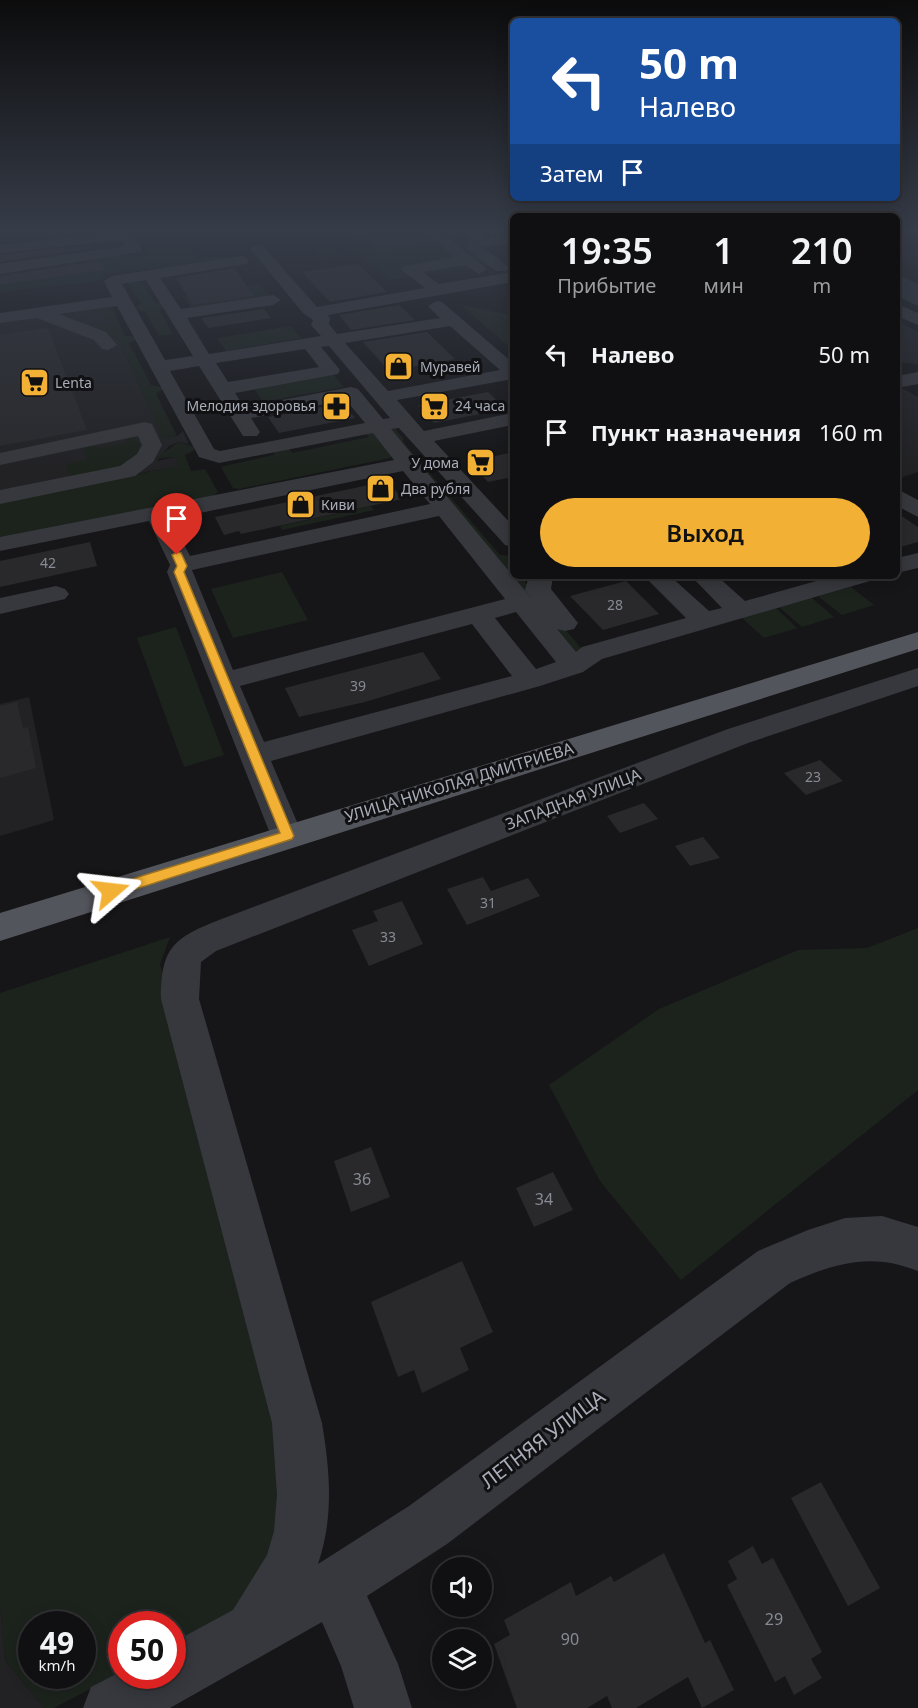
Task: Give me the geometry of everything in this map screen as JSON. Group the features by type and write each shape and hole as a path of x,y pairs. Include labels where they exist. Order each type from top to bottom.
{"main road":[{"name":"УЛИЦА НИКОЛАЯ ДМИТРИЕВА","path":"0,927 918,640"}],"street":[{"path":"0,328 61,311"},
{"path":"128,311 231,499"},
{"path":"175,311 261,449"},
{"path":"176,315 204,311"},
{"path":"313,311 322,319 320,325 510,537"},
{"path":"316,312 325,311"},
{"path":"445,311 509,369"},
{"path":"900,311 918,320"},
{"path":"0,318 44,316 100,336 108,345"},
{"path":"158,367 308,342 339,345 459,326"},
{"path":"147,346 191,339"},
{"path":"223,389 331,370 308,342"},
{"path":"379,391 509,369"},
{"path":"900,381 918,378"},
{"path":"239,414 351,393 410,463 521,603 582,659"},
{"path":"427,446 510,420"},
{"path":"152,445 201,445 219,457 404,421"},
{"path":"0,459 145,428 152,445 146,458 127,471 0,497"},
{"path":"427,446 510,437"},
{"path":"0,544 144,514 158,515 410,463"},
{"path":"900,498 918,510"},
{"path":"182,566 444,508"},
{"path":"158,515 182,566"},
{"path":"900,565 918,560"},
{"path":"182,566 179,572 288,836"},
{"path":"542,579 538,591 582,659"},
{"path":"660,579 704,621"},
{"path":"706,579 741,611"},
{"path":"254,755 530,680 582,659 842,579"},
{"path":"0,606 56,594"},
{"path":"224,681 521,603"},
{"path":"478,614 530,680"},
{"name":"ЗАПАДНАЯ УЛИЦА","path":"253,1630 291,1564 302,1513 305,1469 297,1423 180,999 179,969 184,953 200,943 231,930 738,736 918,676"},
{"name":"ЛЕТНЯЯ УЛИЦА","path":"186,1667 334,1585 428,1526 774,1267 818,1247 864,1237 905,1242 918,1249"},
{"path":"334,1585 369,1664 383,1708"},
{"name":"ЛЕТНЯЯ УЛИЦА","path":"112,1708 147,1689"}],"shaded area":[{"path":"31,311 108,311 104,315 109,324 98,328 119,340 163,438 177,436 183,431 189,444 179,442 169,446 157,461 175,457 179,466 130,475 0,490 0,315"},
{"path":"83,311 114,311 125,336 134,336 137,340 129,343 151,385 164,388 156,394 177,436 163,439 119,340 95,327 109,324 104,315"},
{"path":"141,311 159,311 173,334 159,336 145,312"},
{"path":"468,311 491,311 510,314 510,347"},
{"path":"900,323 918,332 918,364 900,362"},
{"path":"291,326 301,338 226,351 217,338"},
{"path":"332,373 344,387 263,402 253,387"},
{"path":"900,387 918,397 918,472 900,478"},
{"path":"385,427 395,429 403,438 403,442 500,555 510,556 510,576"},
{"path":"365,432 373,432 392,456 239,489 233,488 221,467 273,455 277,449 288,447 292,453 369,437"},
{"path":"134,437 142,448 129,462 110,470 70,477 66,465 87,460 83,447 93,442 96,448 127,443 126,439"},
{"path":"179,442 194,447 194,450 185,455 191,471 205,469 218,492 211,497 0,540 0,501 178,466 175,457 154,459"},
{"path":"371,506 374,510 282,530 280,526"},
{"path":"282,572 308,620 233,638 211,589"},
{"path":"513,579 526,579 525,582 581,648 575,653"},
{"path":"851,587 874,605 842,615 818,596"},
{"path":"812,598 834,617 802,627 779,607"},
{"path":"776,608 797,628 764,638 741,617"},
{"path":"176,627 224,755 184,767 137,638"},
{"path":"29,697 54,820 0,836 0,704"},
{"path":"918,928 918,1090 681,1280 600,1181 549,1085 659,1009 798,950 867,948"},
{"path":"170,937 160,964 248,1283 279,1410 281,1552 245,1610 186,1640 186,1611 108,1611 108,1680 96,1686 96,1611 18,1611 18,1676 5,1660 0,1605 0,993"},
{"path":"0,1605 5,1660 18,1676 18,1689 29,1689 44,1708 0,1708"},
{"path":"29,1689 90,1689 54,1708 44,1708"}],"building":[{"path":"265,311 271,318 208,328 201,318"},
{"path":"365,311 405,311 415,320 351,330 339,315"},
{"name":"Lenta","path":"48,328 87,430 0,446 0,335"},
{"path":"427,332 455,359 389,371 363,342"},
{"path":"488,392 505,409 434,423 418,405"},
{"path":"343,403 355,418 279,433 268,417"},
{"path":"510,453 510,478 488,482 469,462"},
{"path":"388,481 402,499 241,534 239,531 224,535 215,517"},
{"path":"900,515 918,527 918,542 900,547"},
{"path":"90,542 97,566 0,587 0,561"},
{"path":"626,581 659,614 603,630 570,596"},
{"path":"423,652 441,679 365,702 299,717 285,688"},
{"path":"17,702 23,728 28,727 36,768 0,778 0,706"},
{"path":"820,760 843,781 806,795 784,773"},
{"path":"644,803 658,819 620,833 607,816"},
{"path":"703,837 720,858 690,866 675,846"},
{"path":"483,877 491,891 528,878 540,896 467,925 447,889"},
{"path":"402,901 423,944 369,966 352,930 378,921 373,911"},
{"path":"371,1147 390,1197 351,1212 334,1161"},
{"path":"553,1172 573,1210 534,1227 516,1188"},
{"path":"462,1261 493,1332 460,1348 469,1370 422,1393 414,1370 398,1377 371,1302"},
{"path":"821,1482 880,1588 848,1606 791,1498"},
{"path":"753,1546 762,1564 773,1558 822,1652 811,1659 822,1678 794,1695 785,1676 775,1682 727,1585 737,1579 728,1561"},
{"path":"664,1553 705,1643 710,1640 734,1690 702,1708 688,1677 636,1708 612,1708 607,1696 587,1708 517,1708 494,1644 510,1635 504,1620 571,1582 576,1596 611,1576 614,1582"}],"place":[{"name":"Муравей","path":"399,367"},
{"name":"Lenta","path":"34,383"},
{"name":"Мелодия здоровья","path":"337,406"},
{"name":"24 часа","path":"434,406"},
{"name":"У дома","path":"480,463"},
{"name":"Два рубля","path":"380,489"},
{"name":"Киви","path":"300,505"}],"route":[{"path":"111,891 288,836 179,572 182,566 177,555"}]}
